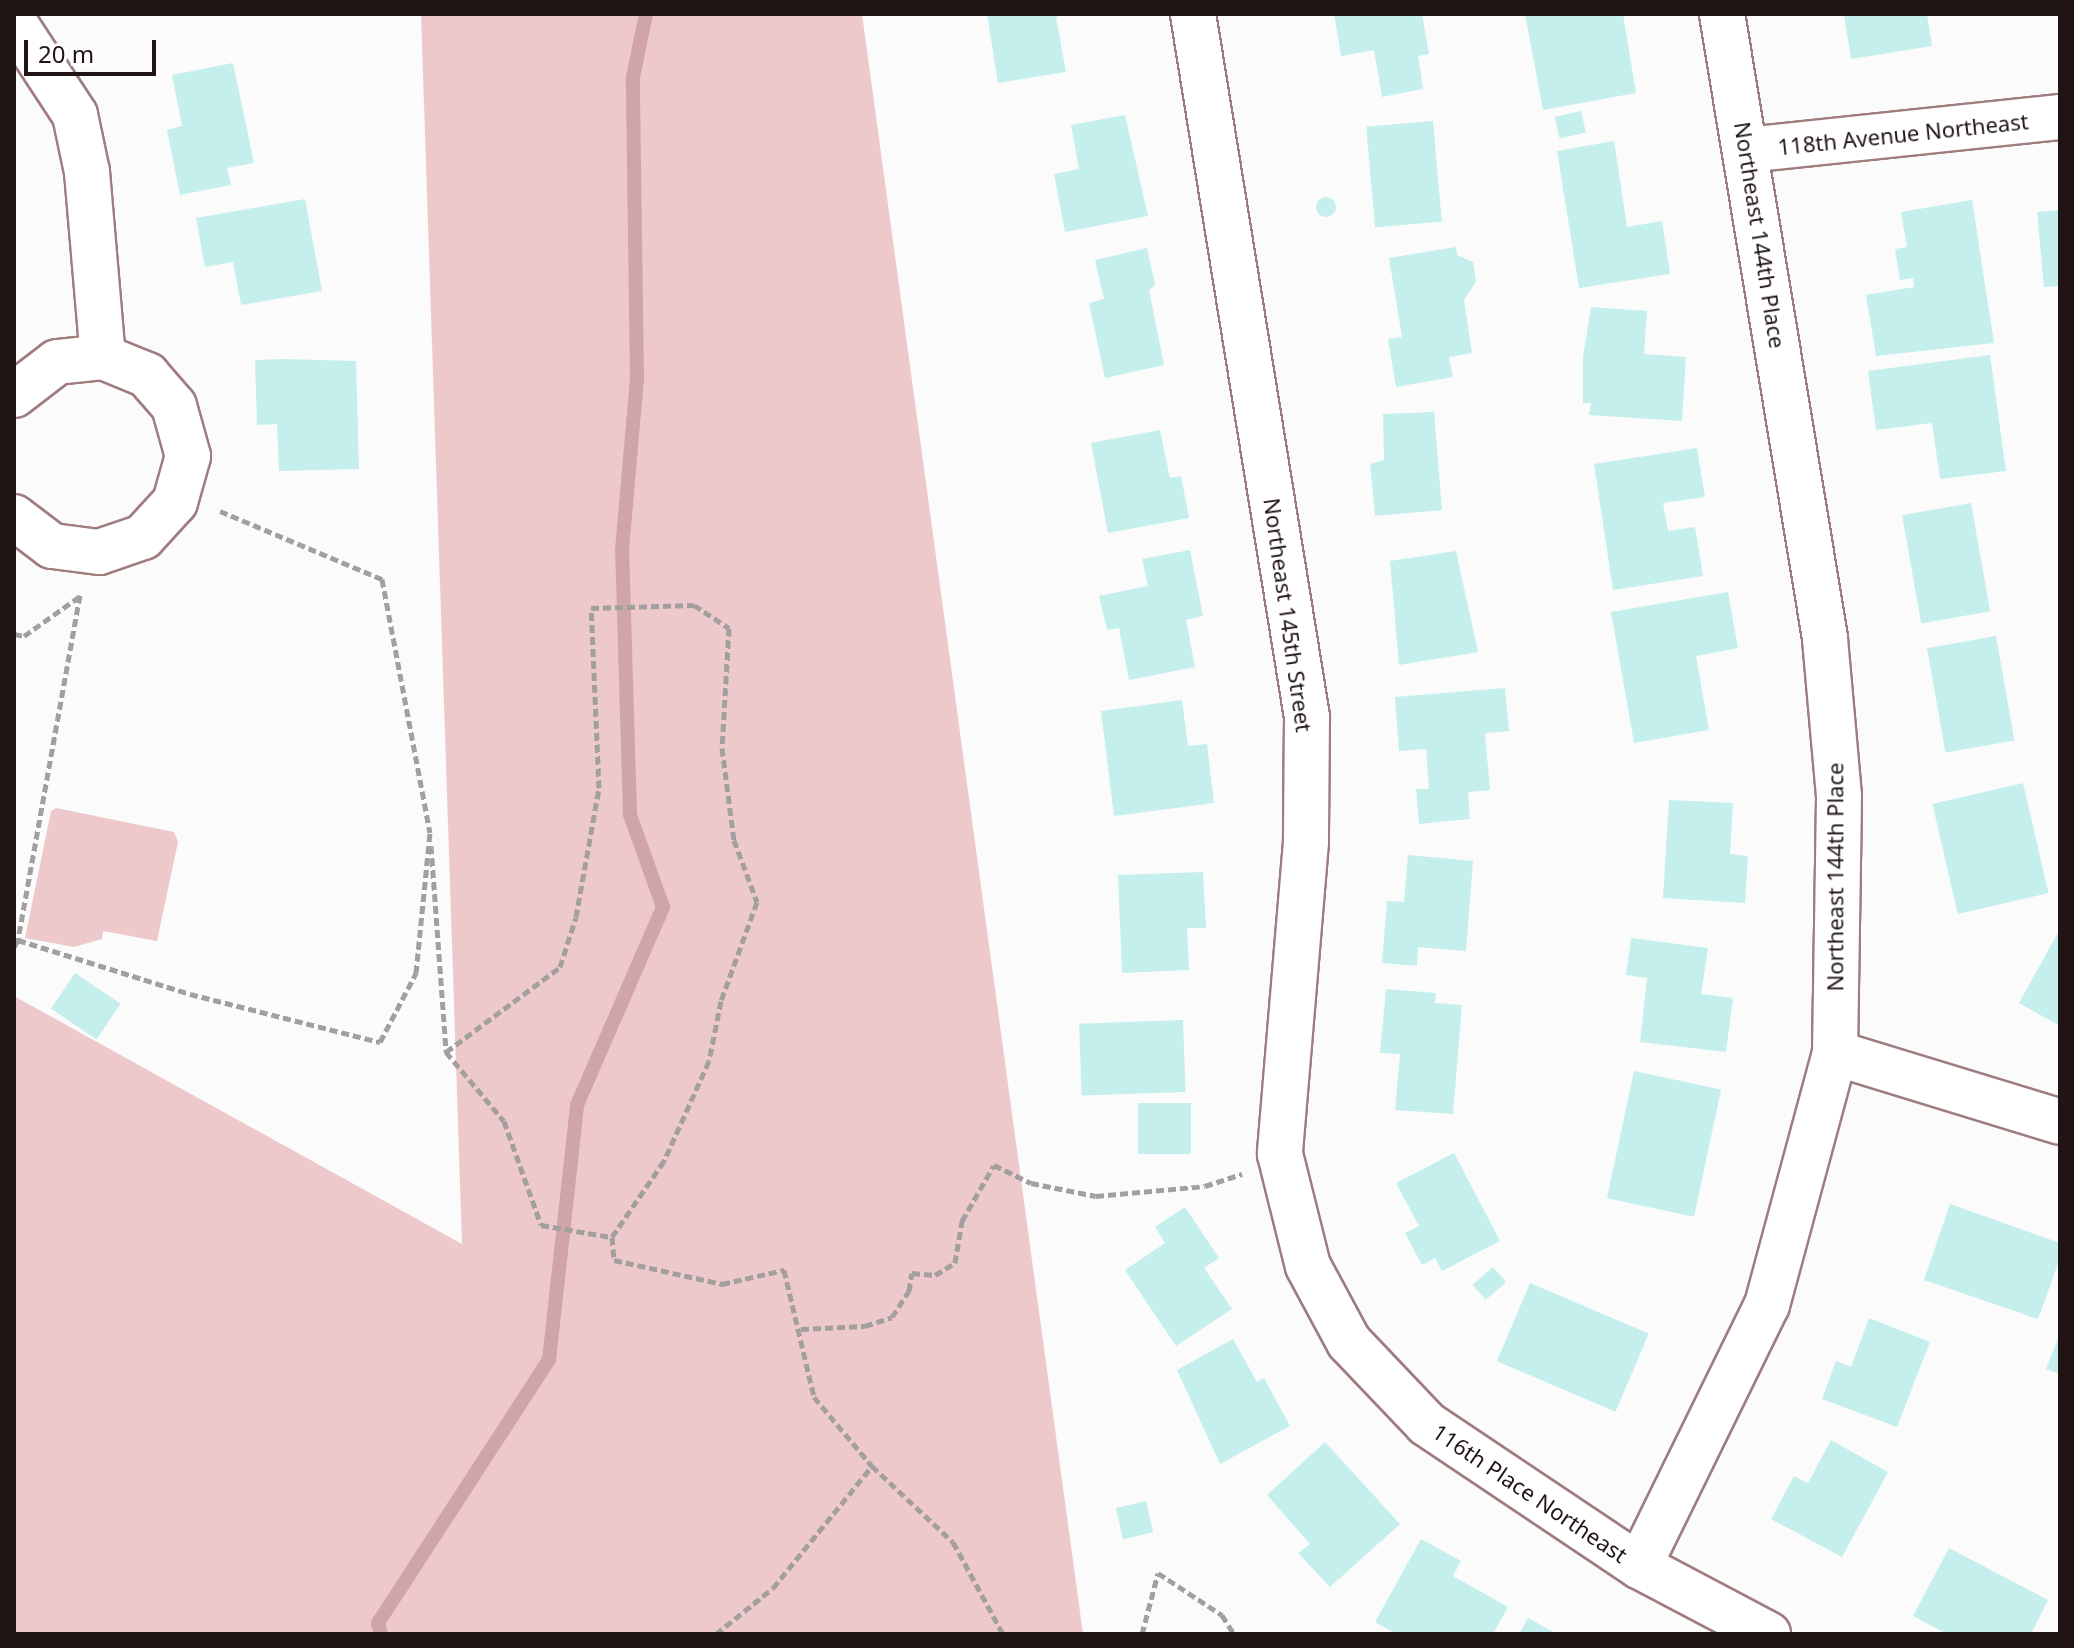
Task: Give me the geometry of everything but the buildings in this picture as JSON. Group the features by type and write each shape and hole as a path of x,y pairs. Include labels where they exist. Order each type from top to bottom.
{"street":[{"name":"Northeast 145th Street","path":"1193,14 1307,717 1306,842 1280,1154 1308,1266"},
{"name":"Northeast 144th Place","path":"1639,1566 1767,1305 1835,1053 1839,796 1825,638 1722,14"},
{"path":"14,22 75,115 87,172 103,357"},
{"name":"118th Avenue Northeast","path":"1746,150 2060,117"},
{"path":"14,395 57,362 103,357 147,375 174,406 188,456 178,494 143,537 99,552 52,546 14,517"},
{"path":"1835,1053 2060,1122"},
{"name":"116th Place Northeast","path":"1308,1266 1349,1342 1427,1424 1639,1566 1768,1634"}],"path":[{"path":"178,494 382,579 430,832 446,1052 504,1121 541,1225 612,1237"},
{"path":"14,947 18,940 88,551"},
{"path":"446,1052 560,967 576,917 599,788 591,608 694,605 729,628 722,748 734,840 757,902 721,1001 709,1061 664,1161 612,1237 614,1260 722,1284 784,1270 801,1329 814,1397 872,1466 953,1542 1003,1634"},
{"path":"18,940 190,994 380,1042 416,973 430,832"},
{"path":"801,1329 865,1326 892,1317 909,1291 912,1273 935,1275 955,1263 962,1221 994,1165 1031,1183 1096,1196 1205,1186 1255,1170"},
{"path":"716,1634 773,1588 872,1466"},
{"path":"1142,1634 1158,1573 1222,1615 1234,1634"}],"shaded area":[{"path":"421,14 862,14 1083,1634 14,1634 14,996 462,1244"},
{"path":"56,808 174,832 178,842 157,941 103,931 102,939 74,947 25,938 51,811"}],"waterway":[{"path":"381,1634 378,1623 549,1360 577,1105 663,907 630,815 622,550 637,379 633,77 646,14"}]}
